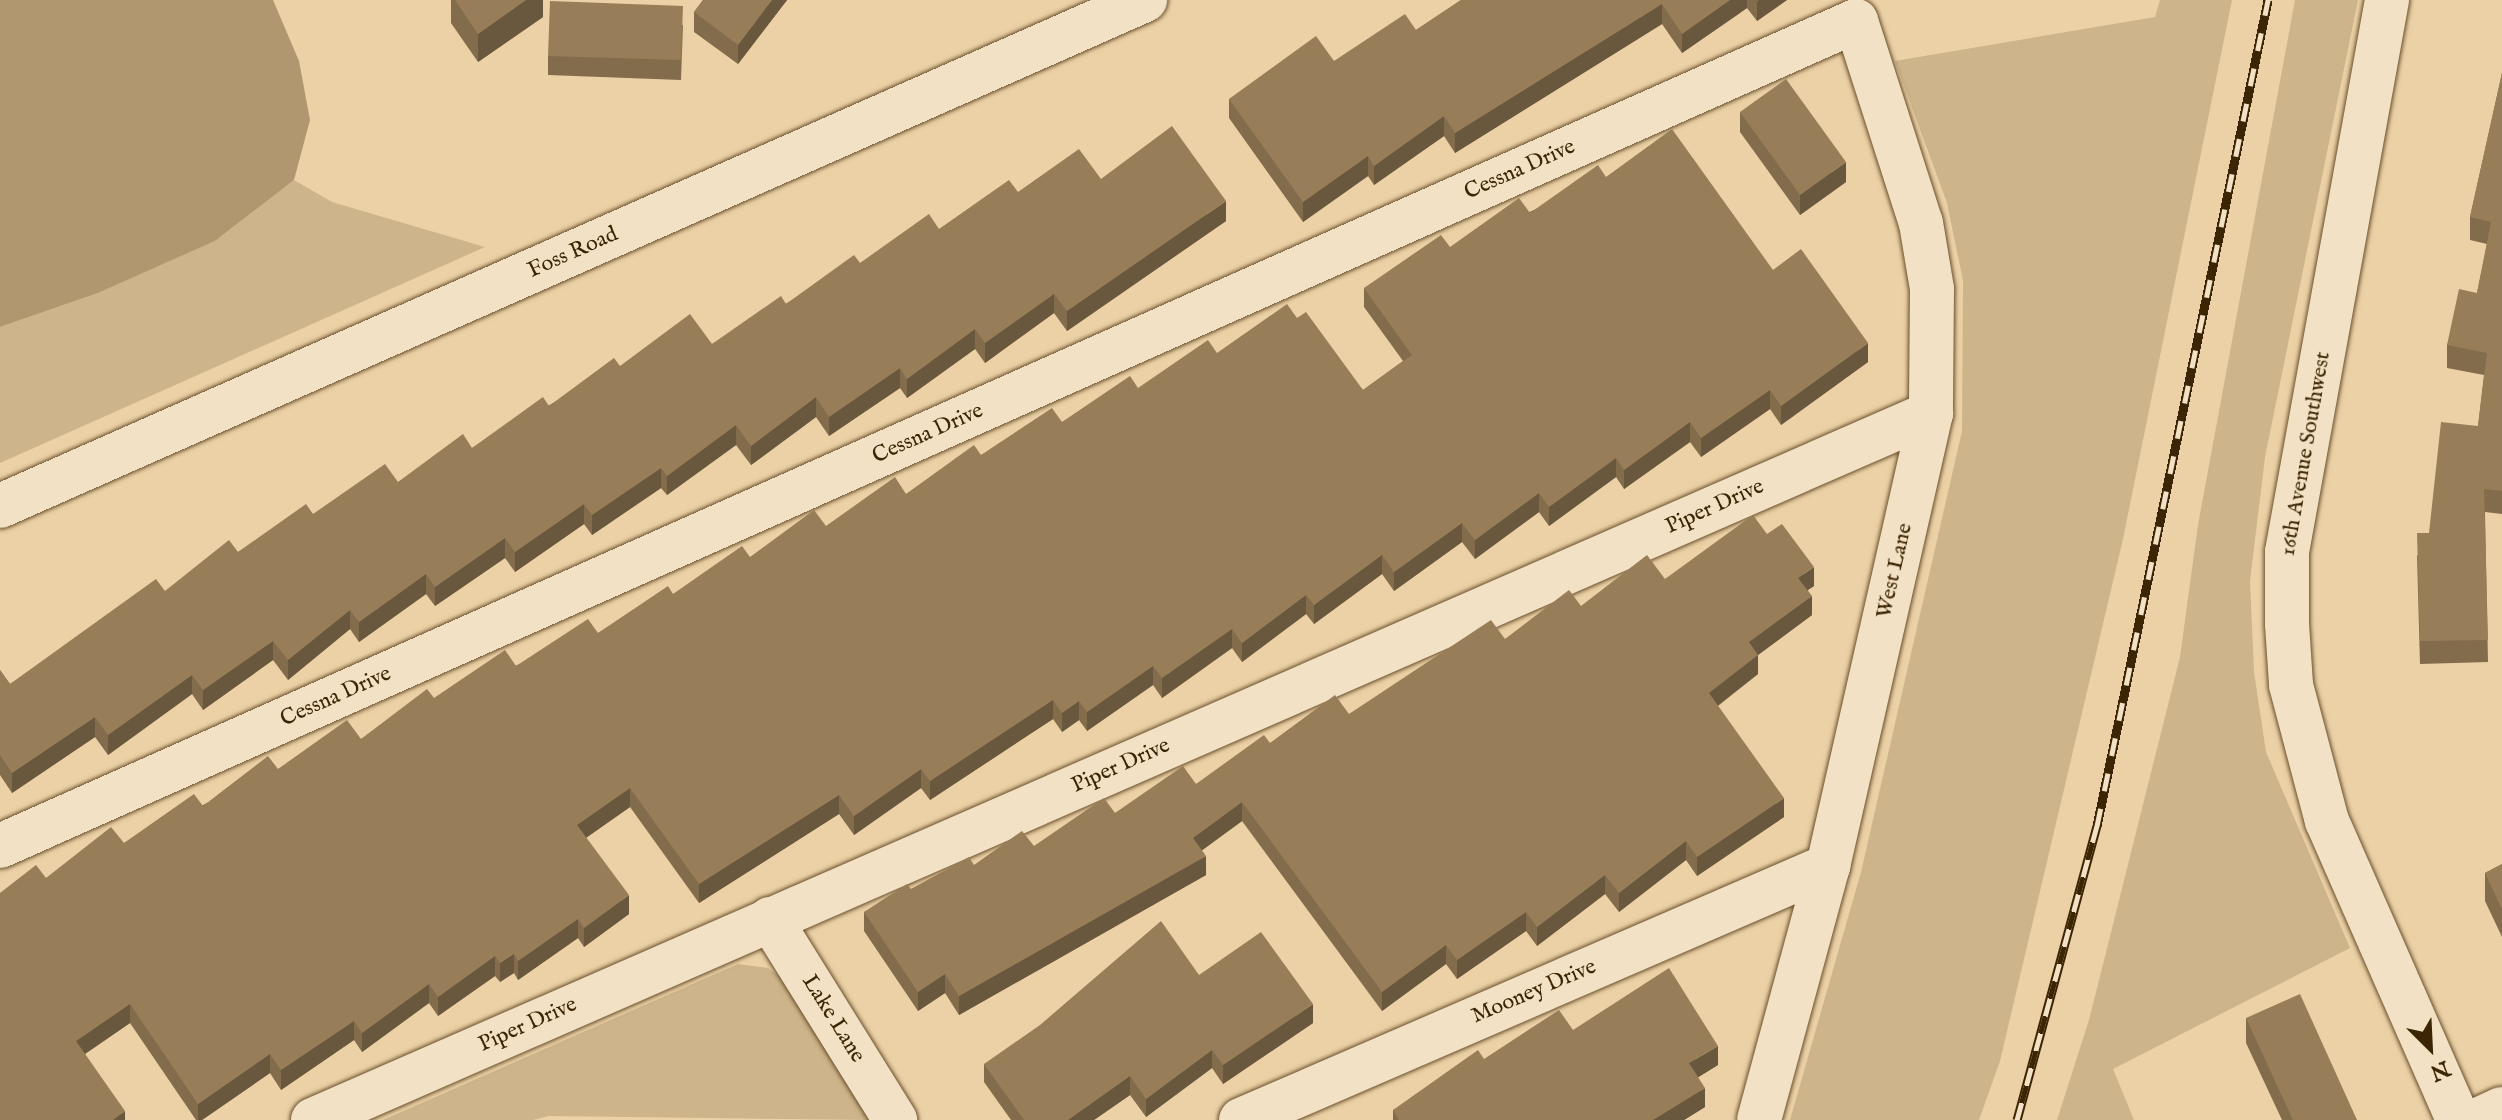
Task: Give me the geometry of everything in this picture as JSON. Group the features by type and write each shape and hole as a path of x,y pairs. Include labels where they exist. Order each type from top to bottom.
{"street":[{"name":"Foss Road","path":"0,506 1145,0"},
{"name":"16th Avenue Southwest","path":"2387,0 2287,552 2287,624 2291,685 2327,821 2458,1120"},
{"name":"West Lane","path":"1759,1120 1828,866 1931,413 1932,289 1921,223 1856,21"},
{"name":"Cessna Drive","path":"0,846 1856,21"},
{"name":"Piper Drive","path":"313,1120 1931,413"},
{"name":"Mooney Drive","path":"1241,1120 1828,866"},
{"name":"Lake Lane","path":"770,919 895,1120"},
{"path":"2478,1120 2502,1109"}],"shaded area":[{"path":"0,0 273,0 299,61 310,120 294,180 215,241 98,293 0,327"},
{"path":"2160,0 2232,0 2123,539 2000,1061 1979,1120 1790,1120 1861,872 1962,431 1963,281 1947,203 1895,61 2155,17"},
{"path":"2295,0 2358,0 2265,457 2250,581 2254,672 2266,752 2350,948 2113,1069 2134,1120 2057,1120 2089,1020 2180,657 2198,525"},
{"path":"294,180 332,202 485,247 0,463 0,327 98,293 215,241"},
{"path":"738,964 768,968 780,977 870,1120 549,1116 533,1120 383,1120"}],"building":[{"path":"455,0 526,0 478,34"},
{"path":"703,0 772,0 738,45 694,12"},
{"path":"1461,0 1730,0 1682,34 1662,4 1455,133 1444,116 1374,166 1368,156 1303,202 1229,99 1316,36 1334,61 1405,14 1416,30"},
{"path":"550,1 683,6 681,60 548,56"},
{"path":"2502,73 2502,491 2484,489 2488,640 2420,641 2417,533 2429,533 2441,422 2478,426 2487,353 2447,345 2459,289 2477,293 2491,222 2470,217"},
{"path":"1786,79 1846,162 1800,195 1740,112"},
{"path":"1172,126 1226,201 1067,311 1054,294 985,343 975,329 907,379 900,368 829,417 816,397 751,446 736,425 667,476 661,468 592,515 584,504 515,552 505,538 435,587 426,574 359,622 350,610 288,660 273,641 203,690 192,675 108,735 95,717 12,773 0,755 0,670 10,684 156,579 165,591 229,540 238,552 306,504 313,514 385,464 398,482 463,434 472,448 543,397 549,406 614,358 620,366 690,314 712,344 781,296 786,304 854,255 860,263 929,214 939,229 1009,180 1018,192 1079,149 1101,179"},
{"path":"1672,129 1773,270 1801,249 1868,343 1781,406 1770,390 1701,438 1690,422 1624,470 1616,458 1549,507 1539,493 1475,540 1462,523 1394,572 1382,555 1314,605 1306,595 1242,643 1232,629 1162,678 1153,666 1087,712 1079,701 1062,713 1053,700 930,781 921,769 854,816 839,795 699,884 630,788 577,825 629,895 584,928 578,919 518,961 514,954 500,963 495,956 438,997 429,984 362,1033 354,1021 281,1070 270,1054 198,1104 130,1004 76,1041 125,1111 113,1120 0,1120 0,893 36,865 46,878 111,827 124,843 194,794 203,806 268,756 278,769 347,720 361,739 427,689 434,698 505,650 516,666 588,619 598,633 668,586 673,594 742,546 750,557 814,510 826,526 895,477 906,494 974,445 981,455 1052,408 1062,422 1130,376 1138,388 1208,340 1217,353 1287,304 1297,318 1306,312 1363,390 1412,355 1364,288 1441,235 1450,247 1519,198 1530,213 1598,165 1606,177"},
{"path":"1753,515 1767,534 1782,524 1814,567 1798,578 1812,596 1749,642 1758,655 1709,693 1784,798 1697,857 1686,841 1619,893 1605,875 1537,927 1526,912 1457,960 1446,945 1382,992 1242,802 1193,838 1206,856 959,996 945,974 918,992 864,912 907,884 911,889 969,857 974,865 1022,831 1034,846 1104,798 1115,813 1183,766 1196,784 1264,735 1270,743 1335,695 1349,714 1491,620 1505,639 1569,590 1581,606 1647,555 1665,579"},
{"path":"2502,864 2502,909 2485,873"},
{"path":"1161,921 1199,975 1261,932 1313,1004 1223,1065 1212,1050 1146,1099 1130,1076 1068,1120 1024,1120 984,1064 1040,1025"},
{"path":"1669,968 1718,1046 1689,1063 1705,1088 1653,1120 1399,1120 1393,1110 1478,1050 1484,1059 1559,1010 1573,1030"},
{"path":"2300,994 2357,1120 2293,1120 2246,1018"}],"railway":[{"path":"2017,1120 2097,826 2268,0"}]}
